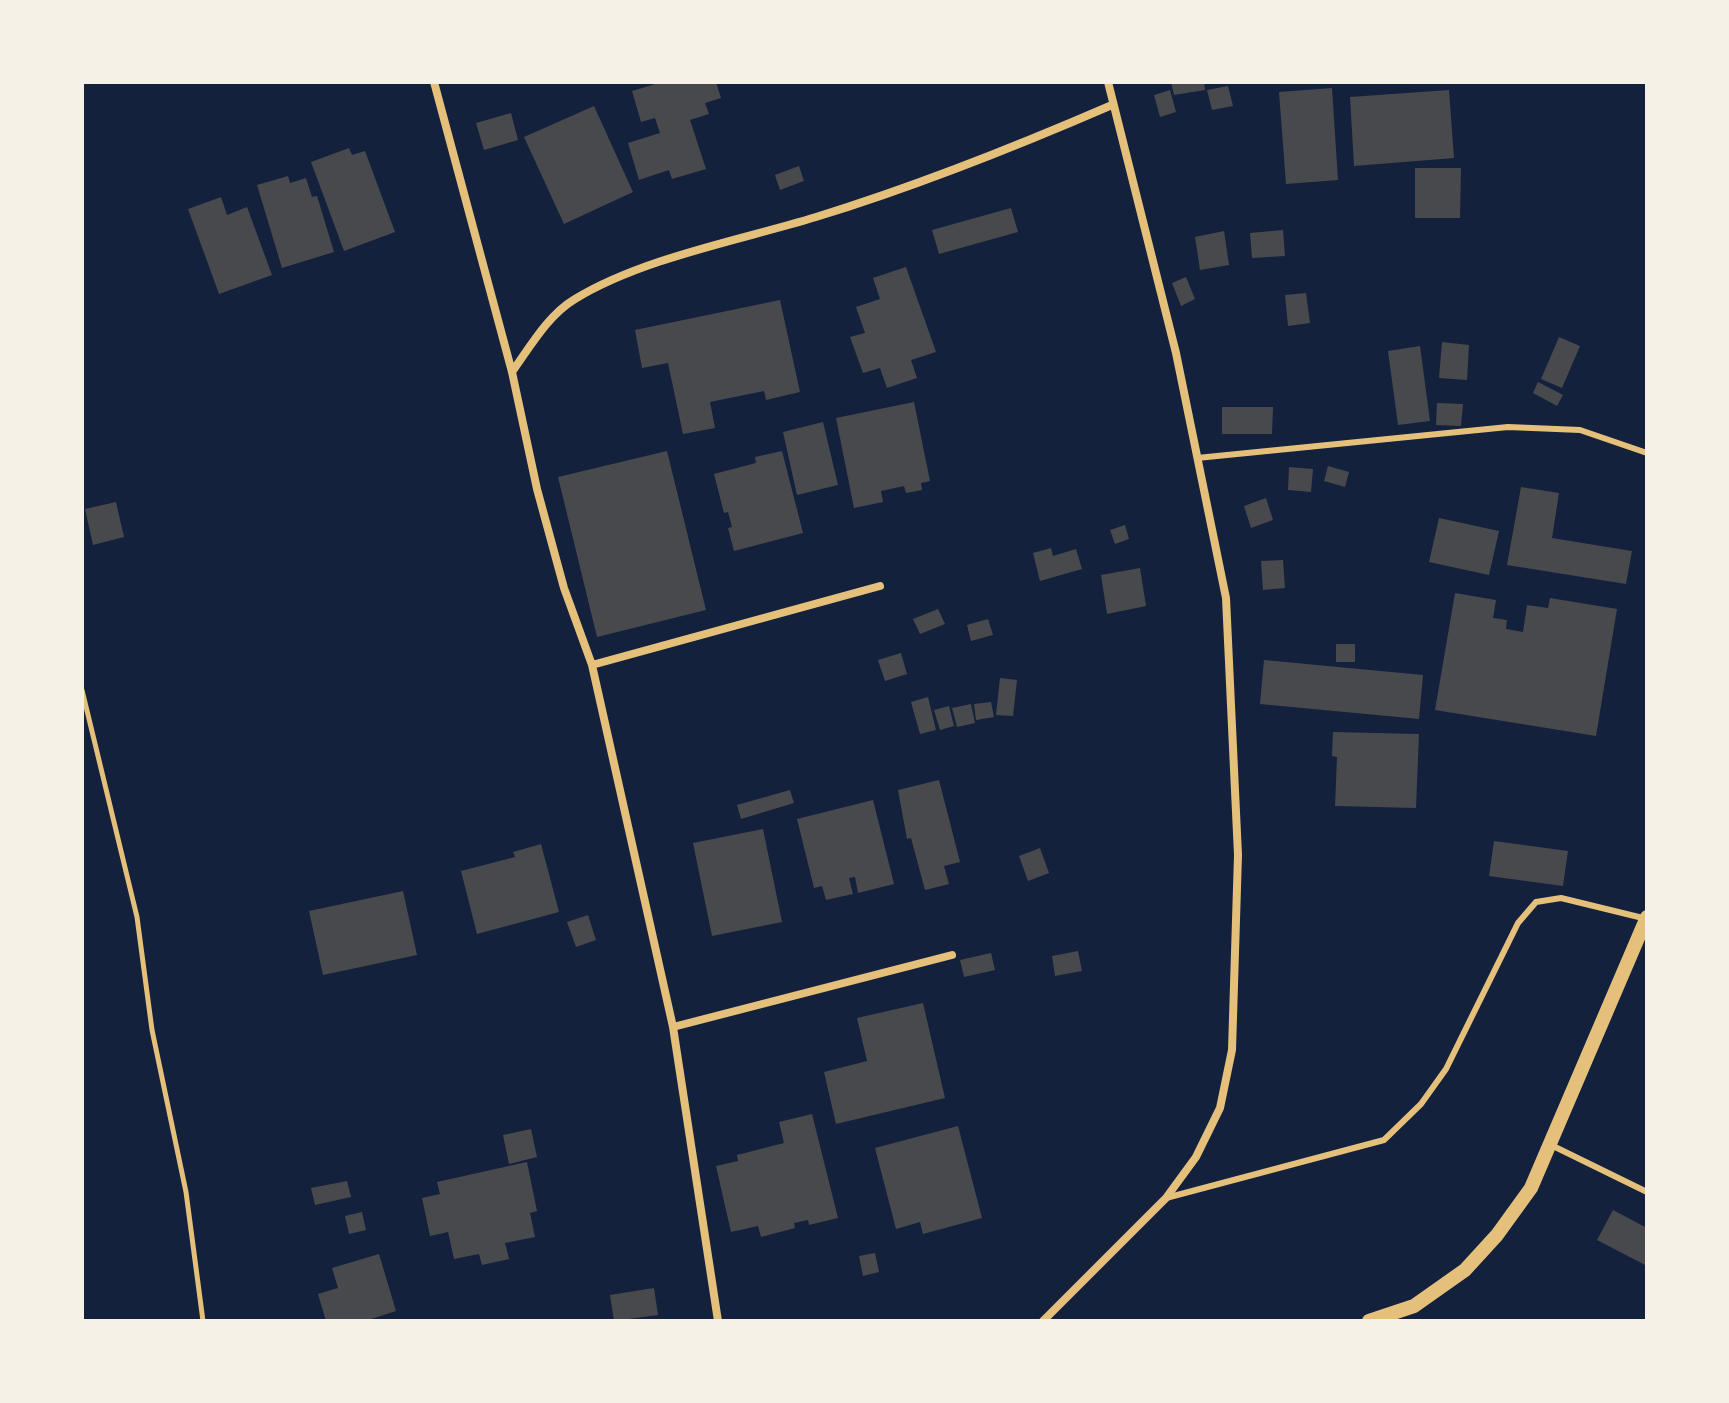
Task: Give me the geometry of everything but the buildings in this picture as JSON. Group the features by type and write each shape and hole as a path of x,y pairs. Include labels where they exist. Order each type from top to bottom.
{"street":[{"path":"434,82 512,372 548,532 592,665 673,1027 718,1321"},
{"path":"1043,1321 1166,1198 1196,1157 1220,1108 1232,1050 1238,855 1226,598 1176,353 1108,82"},
{"path":"512,372 543,329 572,300 616,277 819,216 996,155 1112,105"},
{"path":"592,665 880,586"},
{"path":"1369,1321 1414,1306 1465,1270 1497,1235 1531,1188 1647,918"},
{"path":"673,1027 952,955"}],"lane":[{"path":"1197,458 1508,427 1580,430 1647,453"},
{"path":"1166,1198 1384,1140 1421,1104 1446,1069 1518,923 1536,902 1561,898 1647,918"},
{"path":"1551,1145 1647,1192"}],"path":[{"path":"82,690 137,917 152,1030 186,1192 203,1321"}]}
